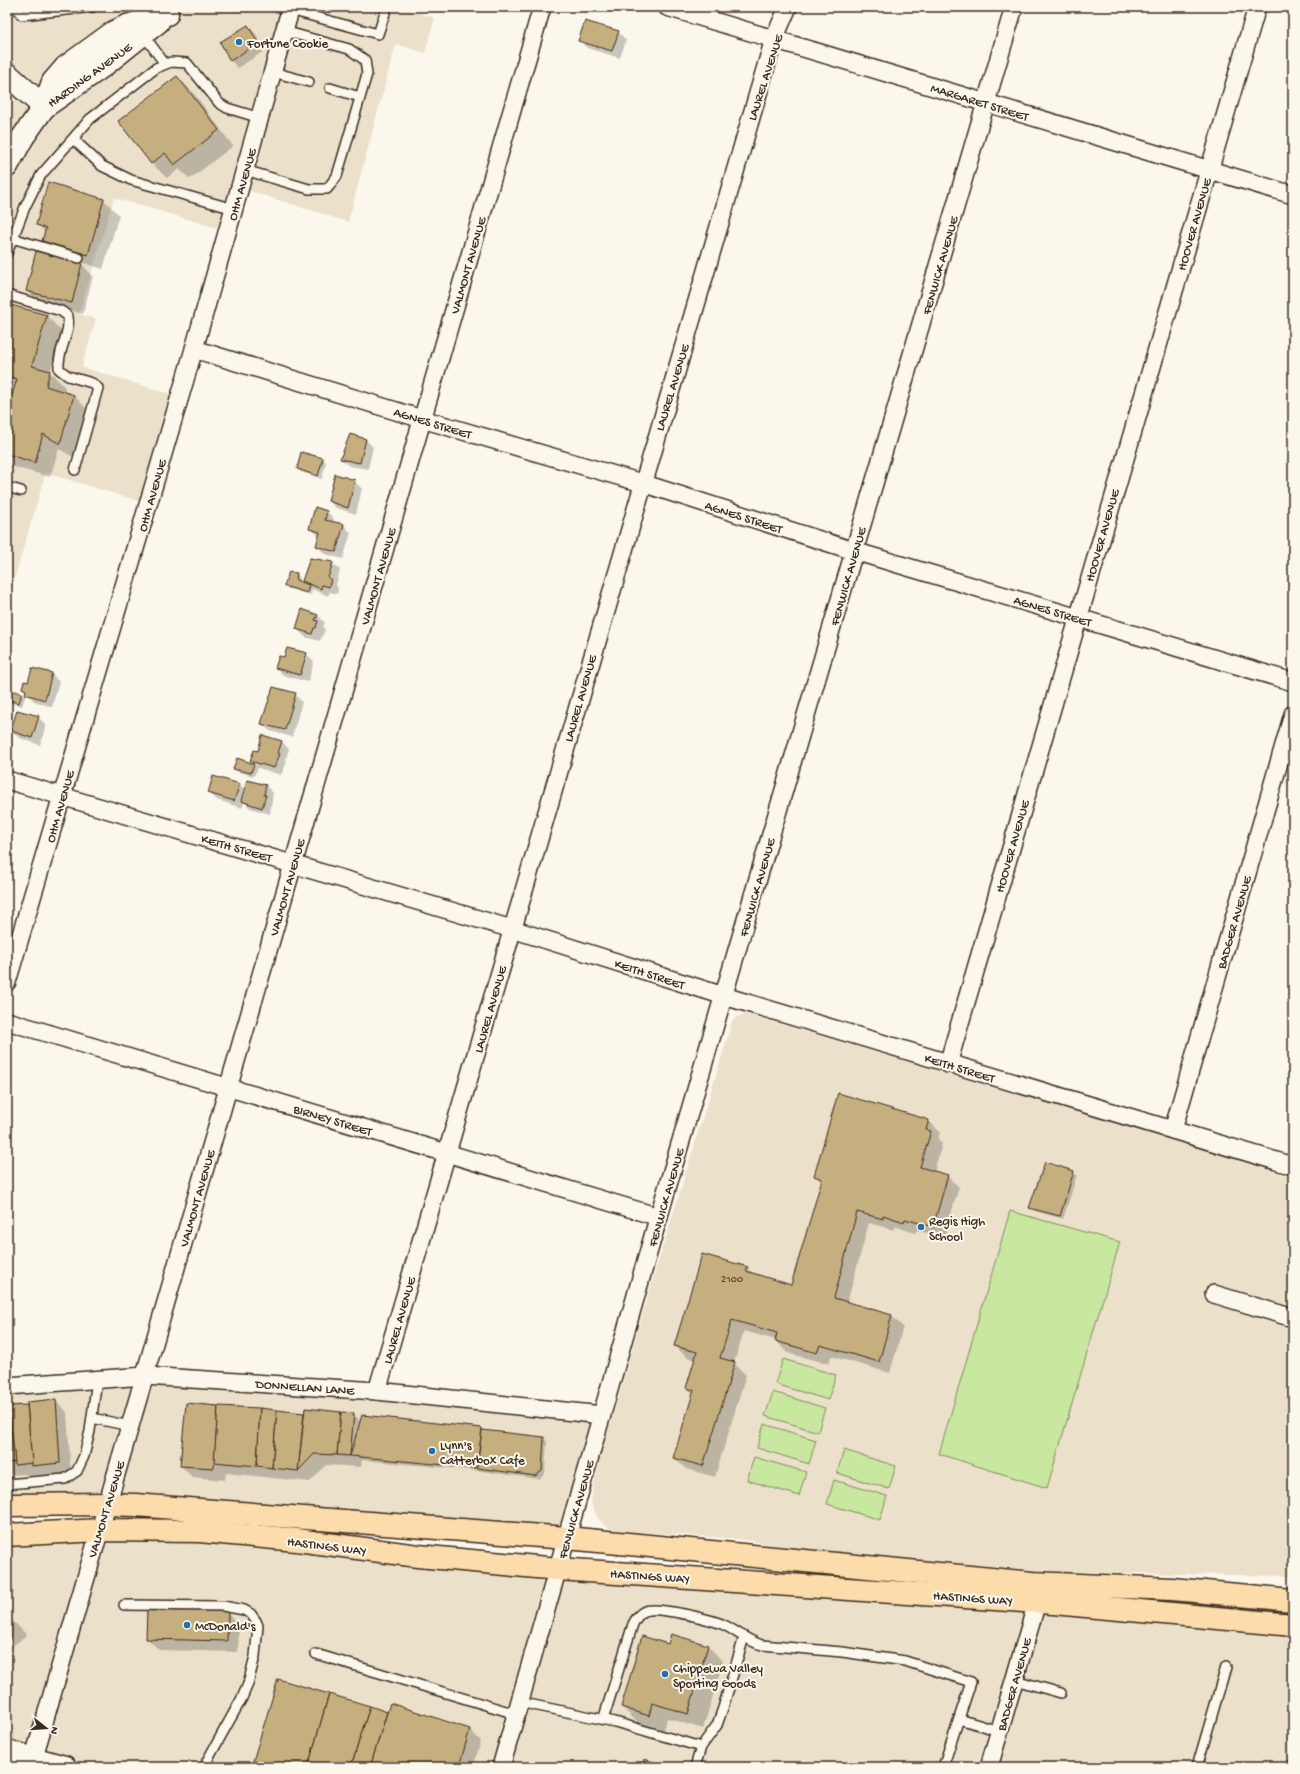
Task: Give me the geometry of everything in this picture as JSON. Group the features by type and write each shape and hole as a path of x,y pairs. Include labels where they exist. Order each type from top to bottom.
{"main road":[{"name":"HARDING AVENUE","path":"44,107 69,91 174,10"},
{"name":"HARDING AVENUE","path":"44,107 53,82 66,67 94,45 114,32 127,26 174,10"},
{"path":"7,74 44,107 23,137 7,166"},
{"name":"HASTINGS WAY","path":"7,1505 108,1504 567,1538 1033,1582 1172,1589 1293,1600"},
{"name":"HASTINGS WAY","path":"7,1535 100,1530 199,1531 297,1540 418,1556 558,1569 1037,1602 1293,1625"},
{"path":"1037,1602 1041,1596 1058,1591 1075,1591 1112,1595 1148,1593 1172,1589"},
{"path":"7,1751 32,1762 65,1767"}],"street":[{"name":"VALMONT AVENUE","path":"32,1762 542,7"},
{"name":"MARGARET STREET","path":"667,7 1293,195"},
{"name":"LAUREL AVENUE","path":"377,1391 642,483 774,38 788,7"},
{"name":"FENWICK AVENUE","path":"501,1767 659,1217 1014,7"},
{"name":"HOOVER AVENUE","path":"948,1064 1077,617 1257,7"},
{"name":"OHM AVENUE","path":"7,982 194,349 291,8"},
{"name":"AGNES STREET","path":"194,349 422,419 642,483 854,551 1293,682"},
{"name":"BADGER AVENUE","path":"1173,1130 1293,714"},
{"name":"KEITH STREET","path":"7,780 512,929 724,996 948,1064 1293,1166"},
{"name":"BIRNEY STREET","path":"7,1021 659,1217"},
{"path":"1214,1294 1293,1318"},
{"name":"DONNELLAN LANE","path":"7,1386 145,1376 377,1391 602,1415"},
{"name":"BADGER AVENUE","path":"989,1767 1037,1602"}],"lane":[{"path":"15,7 22,15 93,7"},
{"path":"291,8 378,34 387,7"},
{"path":"245,170 309,188 327,189 337,176 367,74 365,60 349,49 284,32"},
{"path":"143,34 165,64"},
{"path":"7,253 10,239 41,175 90,119 156,68 171,62 187,64 219,103 226,108 260,118"},
{"path":"273,72 309,82"},
{"path":"330,88 360,97"},
{"path":"73,139 102,166 118,175 234,209"},
{"path":"10,239 79,258"},
{"path":"7,295 61,311 68,316 69,324 58,360 58,369 68,376 92,383 98,388 74,470"},
{"path":"7,487 21,491"},
{"path":"7,1484 65,1479 72,1476 82,1464 84,1456 92,1418 96,1379"},
{"path":"92,1418 130,1426"},
{"path":"124,1605 223,1606 244,1610 251,1614 256,1621 258,1626 255,1656 248,1684 242,1698 207,1761"},
{"path":"603,1720 633,1624 638,1616 646,1610 658,1610 709,1620 726,1626 744,1638 762,1645 842,1652 905,1661 972,1682 943,1767"},
{"path":"695,1767 701,1747 717,1725 744,1638"},
{"path":"316,1654 518,1708 603,1720 701,1747"},
{"path":"1198,1767 1226,1667"},
{"path":"1015,1680 1061,1693"},
{"path":"959,1719 999,1731"}],"shaded area":[{"path":"7,7 398,7 435,18 425,53 396,44 348,222 240,188 228,231 114,198 79,314 96,319 82,367 180,397 148,504 46,473 7,603"},
{"name":"Regis High School","path":"746,1014 1198,1147 1293,1178 1293,1576 1065,1572 829,1554 738,1539 615,1530 604,1525 596,1515 591,1503 596,1472 644,1308 732,1021 737,1017"},
{"path":"145,1376 602,1415 567,1538 7,1505 7,1386"},
{"path":"63,1531 1293,1625 1293,1767 65,1767 7,1751 7,1535"}],"green space":[{"path":"1010,1211 1120,1242 1047,1488 939,1454"},
{"path":"783,1359 836,1375 828,1400 775,1384"},
{"path":"773,1392 825,1408 818,1432 765,1416"},
{"path":"764,1424 816,1440 809,1464 757,1448"},
{"path":"844,1450 896,1466 889,1489 837,1473"},
{"path":"754,1457 806,1472 799,1496 747,1480"},
{"path":"834,1480 887,1496 880,1520 827,1504"}],"building":[{"path":"585,21 619,31 612,51 578,41"},
{"name":"Fortune Cookie","path":"248,25 258,43 230,61 220,42"},
{"path":"177,76 219,130 174,165 165,153 151,164 118,121"},
{"path":"48,182 104,199 88,255 42,241 46,228 36,225"},
{"path":"36,251 82,263 72,303 26,291"},
{"path":"7,304 47,315 32,366 50,371 46,386 74,395 60,444 43,434 35,463 7,454 7,411 17,379 7,376"},
{"path":"350,434 366,439 360,463 340,459"},
{"path":"301,452 323,458 318,476 297,469"},
{"path":"335,474 355,480 348,508 328,501"},
{"path":"315,507 327,511 325,520 344,524 336,552 316,546 320,532 309,529"},
{"path":"310,558 333,562 328,578 331,579 329,587 322,585 321,589 302,581"},
{"path":"289,572 297,573 296,580 309,585 307,593 284,586"},
{"path":"302,609 318,615 315,620 318,621 316,628 314,628 312,634 296,629"},
{"path":"287,648 307,653 300,675 275,668 279,656 284,657"},
{"path":"32,668 52,673 45,700 25,694 26,690 22,688 24,681 28,682"},
{"path":"273,687 296,693 285,730 261,724"},
{"path":"7,689 22,693 19,703 7,700"},
{"path":"17,710 39,716 32,738 11,731"},
{"path":"262,735 282,741 278,753 280,754 274,768 250,761 254,750 258,751"},
{"path":"237,758 254,764 251,773 233,769"},
{"path":"213,776 240,784 234,801 208,793"},
{"path":"247,780 266,785 264,795 266,795 262,808 241,801"},
{"path":"838,1093 929,1120 926,1130 931,1131 920,1167 948,1175 933,1227 905,1219 904,1222 883,1215 883,1219 857,1212 834,1298 892,1315 879,1362 820,1345 817,1353 775,1341 777,1333 732,1320 720,1358 735,1362 703,1466 673,1458 694,1390 686,1388 697,1352 674,1346 702,1254 748,1267 746,1271 791,1285 822,1179 814,1176"},
{"path":"1045,1162 1074,1171 1060,1216 1029,1208"},
{"path":"56,1399 60,1463 32,1466 27,1402"},
{"path":"186,1403 218,1406 214,1468 180,1466"},
{"path":"27,1405 32,1463 15,1465 9,1406"},
{"path":"7,1406 9,1406 15,1462 7,1463"},
{"path":"218,1406 260,1408 257,1466 214,1462"},
{"path":"260,1408 277,1410 272,1468 257,1466"},
{"path":"305,1408 341,1412 337,1455 314,1454 298,1471"},
{"path":"277,1410 304,1413 298,1471 272,1468"},
{"path":"341,1412 354,1413 350,1456 337,1455"},
{"path":"362,1415 482,1428 477,1468 350,1456"},
{"path":"482,1430 544,1437 542,1471 535,1476 477,1468"},
{"name":"McDonald's","path":"147,1609 228,1611 227,1641 146,1639"},
{"name":"Chippewa Valley Sporting Goods","path":"671,1634 708,1645 688,1714 652,1703 649,1716 621,1707 642,1636 668,1644"},
{"path":"278,1679 329,1694 308,1767 276,1767 253,1761"},
{"path":"329,1694 370,1706 351,1767 308,1767"},
{"path":"390,1703 470,1729 459,1767 370,1767"},
{"path":"370,1706 387,1712 370,1767 351,1767"},
{"path":"1293,1748 1293,1767 1287,1767"},
{"path":"644,1759 670,1767 642,1767"}],"place":[{"name":"Fortune Cookie","path":"239,42"},
{"name":"Regis High School","path":"921,1227"},
{"name":"Lynn's Catterbox Cafe","path":"432,1451"},
{"name":"McDonald's","path":"187,1625"},
{"name":"Chippewa Valley Sporting Goods","path":"665,1674"}]}
